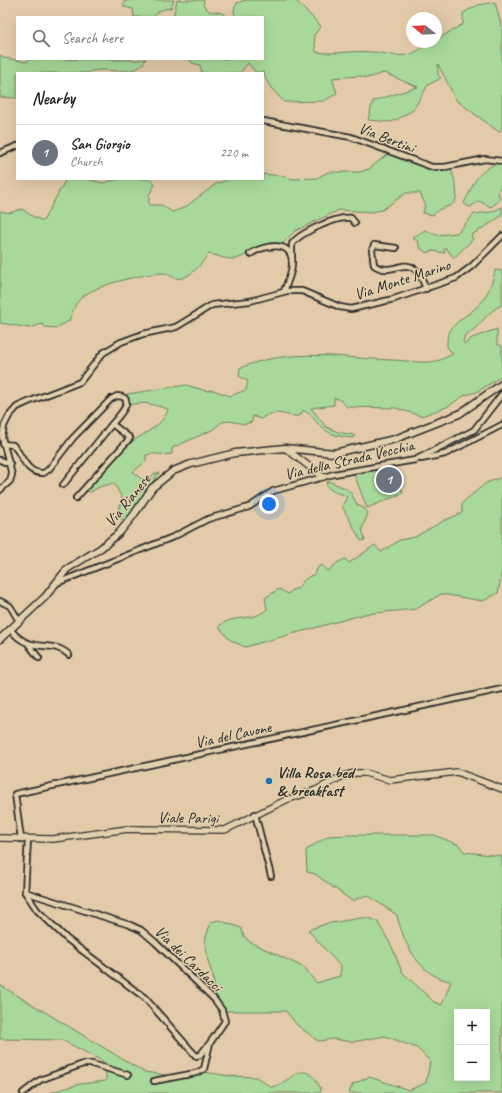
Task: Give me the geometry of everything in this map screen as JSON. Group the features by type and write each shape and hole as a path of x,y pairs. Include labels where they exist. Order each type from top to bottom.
{"main road":[{"name":"Via Rianese","path":"0,639 45,597 69,568 101,548 119,533 133,516 150,489 169,473 187,465 222,455 285,448 334,453 403,437 459,414 502,384"}],"street":[{"name":"Via Bertini","path":"264,121 351,137 432,167 445,167 485,159 502,161"},
{"path":"0,153 16,146"},
{"path":"284,291 292,262 292,244 302,236 342,218 350,218 355,223"},
{"name":"Via Monte Marino","path":"0,490 11,479 12,472 3,444 4,426 15,410 28,402 80,382 101,355 111,347 141,334 176,327 212,305 250,301 284,291 300,290 340,307 354,309 394,299 447,282 460,275 502,236"},
{"path":"396,248 374,245 372,250 374,265 379,267 406,266 414,268 421,275 426,289"},
{"path":"250,254 261,247 276,246 287,251 292,262"},
{"name":"Via della Strada Vecchia","path":"55,584 176,536 208,519 248,507 271,492 323,477 414,460 474,430 502,394"},
{"path":"3,444 14,445 28,467 43,474 48,470 73,438 111,399 116,396 121,396 126,400 126,406 79,463 64,485"},
{"path":"76,498 130,438 112,424"},
{"path":"414,460 445,454 502,425"},
{"path":"285,448 323,477"},
{"path":"0,460 10,464"},
{"path":"0,601 10,606 20,621"},
{"path":"10,629 17,637 29,645 39,658"},
{"path":"29,645 58,649 69,655"},
{"name":"Via del Cavone","path":"24,839 15,794 502,689"},
{"name":"Viale Parigi","path":"0,838 62,838 130,828 222,831 230,829 255,814 288,799 316,790 343,776 355,773 365,773 390,780 457,772 502,789"},
{"path":"255,814 270,876"},
{"path":"24,839 25,892 37,910 50,924 145,998 195,1055 200,1055 210,1043"},
{"name":"Via dei Cardacci","path":"25,892 132,926 149,936 214,999 221,1008 225,1022 210,1043 207,1064 203,1070 154,1081"},
{"path":"23,1093 40,1080 83,1064 92,1064 128,1075"}],"green space":[{"path":"129,0 174,0 171,8 161,10 155,16 134,16 133,9 124,7 124,2"},
{"path":"177,0 204,0 203,5 209,11 223,13 224,16 173,16"},
{"path":"246,0 295,0 321,26 314,35 316,52 365,52 401,56 411,54 422,48 442,48 442,36 463,24 463,13 478,5 495,2 502,29 502,128 499,132 456,100 438,64 438,75 441,78 428,85 413,110 391,122 368,120 373,101 418,87 384,73 367,78 359,76 332,78 337,93 324,101 284,102 269,85 264,72 255,72 248,63 241,72 202,72 200,65 192,63 190,60 264,60 264,16 235,16 234,10 237,3"},
{"path":"0,55 4,58 27,62 28,60 145,60 141,66 127,71 102,70 90,72 16,72 16,98 0,97"},
{"path":"389,153 412,163 426,167 442,169 451,168 457,194 456,199 449,206 440,209 433,215 423,213 425,204 420,193 406,193 382,210 371,212 339,210 295,231 282,244 269,243 236,259 228,259 208,254 195,270 181,278 175,278 165,273 154,274 119,281 95,289 78,301 73,309 69,321 56,328 45,327 42,324 30,328 0,323 0,211 9,213 22,209 43,221 65,180 91,180 103,183 115,180 152,180 155,185 149,195 149,205 162,205 172,212 184,208 216,184 226,180 264,180 264,174 293,179 317,178 328,172 360,172 369,169"},
{"path":"499,162 502,164 502,184 498,191 500,200 491,207 479,201 470,207 467,206 464,203 480,174"},
{"path":"502,207 502,215 471,235 473,239 454,258 446,248 444,249 445,253 432,251 427,253 420,248 418,241 412,238 425,230 437,235 457,233 474,214 491,212"},
{"path":"495,270 502,271 502,305 492,311 471,332 465,335 463,342 465,344 472,338 497,329 497,344 502,346 502,376 477,392 465,395 447,407 421,416 396,408 347,407 339,399 334,398 334,405 311,408 326,427 338,432 353,435 355,436 354,438 340,436 326,431 303,410 300,416 276,413 266,415 261,419 253,416 252,422 245,424 229,421 222,422 212,430 172,448 172,454 146,455 146,461 133,472 140,478 147,480 154,474 159,473 126,520 122,519 118,515 122,498 114,483 99,487 91,492 87,491 106,466 133,441 157,425 168,409 143,403 128,406 127,394 186,385 207,391 213,390 230,396 246,390 248,381 239,376 240,368 259,362 296,356 315,355 420,362 440,360 453,354 447,347 447,338 450,331 459,320 478,306 483,300 487,294"},
{"path":"393,466 403,493 367,508 354,474"},
{"path":"502,477 502,570 498,593 483,601 441,594 416,609 365,614 245,647 230,640 219,627 225,622 256,616 261,613 267,609 265,598 279,589 288,594 292,590 299,588 304,581 315,574 318,567 322,565 328,571 337,563 345,559 349,563 375,545 381,552 400,540 415,537 443,521 462,513 462,503 486,483"},
{"path":"328,481 345,488 351,493 357,505 364,508 368,513 362,529 365,540 361,541 342,506 347,497 329,489 326,483"},
{"path":"434,835 459,845 464,852 502,856 502,1093 349,1093 353,1084 369,1077 409,1090 426,1083 430,1061 417,1048 385,1036 352,1042 334,1039 318,1041 297,1025 286,1011 218,1010 205,940 211,922 219,920 241,928 244,936 250,942 305,968 316,983 340,976 341,967 308,930 325,924 361,918 369,918 377,921 392,947 402,972 434,1002 442,1005 451,981 430,973 422,966 415,957 404,937 397,915 367,895 352,901 315,874 307,872 306,850 328,836"},
{"path":"0,985 144,1072 173,1076 193,1070 229,1076 256,1077 271,1087 279,1085 298,1073 303,1072 309,1073 315,1079 321,1089 320,1093 49,1093 80,1084 106,1081 106,1063 62,1040 0,1039"}],"place":[{"name":"San Giorgio","path":"389,480"},
{"name":"Villa Rosa bed & breakfast","path":"269,781"}]}
